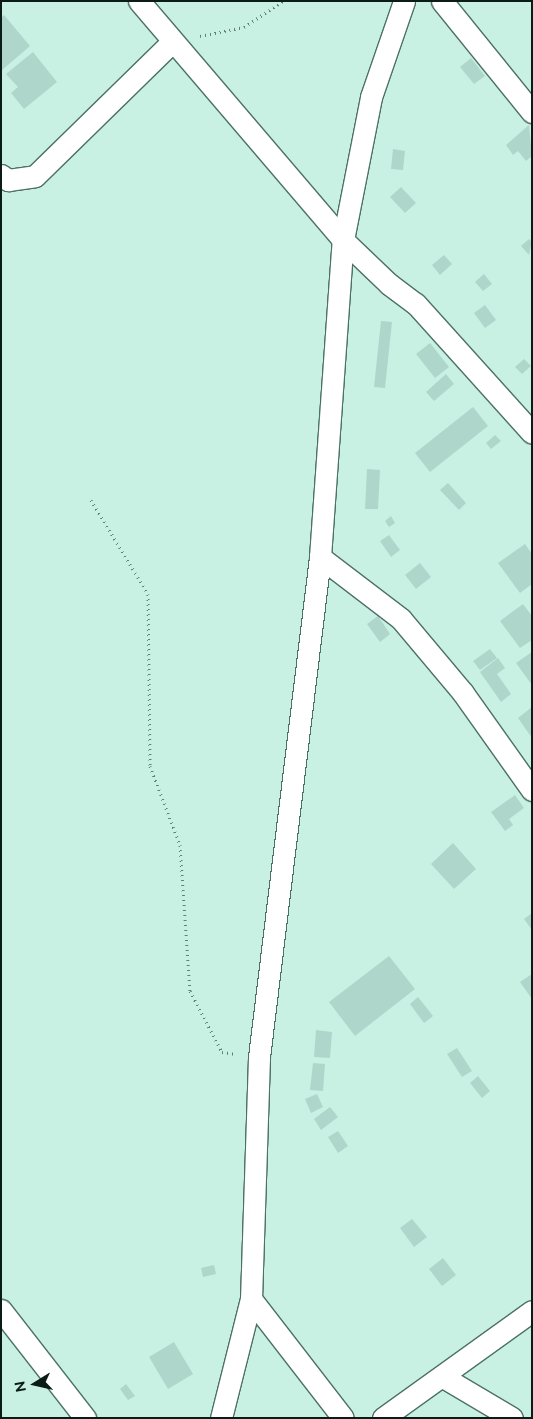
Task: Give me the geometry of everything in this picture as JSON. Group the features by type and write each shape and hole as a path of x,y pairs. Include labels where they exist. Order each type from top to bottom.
{"street":[{"path":"139,1 172,42 343,240 389,284 416,304 532,433"},
{"path":"221,1418 251,1299 260,1057 320,556 343,240 371,97 404,1"},
{"path":"442,1 532,112"},
{"path":"1,176 8,180 34,176 172,42"},
{"path":"320,556 401,619 463,693 532,790"},
{"path":"251,1299 343,1418"},
{"path":"383,1418 443,1377 532,1311"},
{"path":"2,1313 86,1418"},
{"path":"443,1377 512,1418"}],"path":[{"path":"172,42 244,27 283,1"},
{"path":"91,500 148,594 150,766 180,845 190,991 222,1052 260,1057"}],"building":[{"path":"4,15 30,46 1,71 1,18"},
{"path":"33,52 57,82 24,109 11,93 18,87 6,74"},
{"path":"471,58 485,76 474,84 460,67"},
{"path":"529,125 532,156 526,161 518,151 513,155 506,145"},
{"path":"393,149 405,151 403,170 391,169"},
{"path":"401,187 416,203 405,213 390,197"},
{"path":"529,239 532,242 529,255 521,246"},
{"path":"444,255 452,264 440,275 432,265"},
{"path":"484,274 492,284 483,291 475,282"},
{"path":"485,305 496,320 485,328 474,313"},
{"path":"381,321 392,322 385,388 374,387"},
{"path":"430,343 449,367 435,378 416,354"},
{"path":"524,359 531,366 522,374 515,367"},
{"path":"446,374 454,384 434,401 426,392"},
{"path":"473,407 488,426 430,472 415,453"},
{"path":"495,435 501,441 491,449 486,443"},
{"path":"367,469 380,470 378,509 365,509"},
{"path":"448,483 466,503 459,510 440,490"},
{"path":"391,516 395,523 389,527 385,521"},
{"path":"389,535 400,550 391,557 380,541"},
{"path":"525,544 532,554 532,584 520,593 498,563"},
{"path":"420,563 431,577 416,589 405,575"},
{"path":"523,604 532,616 532,640 520,648 500,621"},
{"path":"378,616 390,634 380,642 367,624"},
{"path":"490,649 497,658 480,670 473,661"},
{"path":"532,652 532,685 516,663"},
{"path":"498,658 505,668 497,674 511,694 501,702 480,672"},
{"path":"532,707 532,738 518,718"},
{"path":"515,795 524,808 509,819 513,825 505,831 491,812"},
{"path":"453,843 476,869 454,889 431,864"},
{"path":"532,913 532,930 524,919"},
{"path":"389,956 415,989 355,1036 329,1002"},
{"path":"532,974 532,999 520,982"},
{"path":"418,997 433,1016 424,1023 410,1004"},
{"path":"316,1030 332,1032 330,1058 314,1057"},
{"path":"457,1048 472,1071 462,1077 447,1054"},
{"path":"313,1063 325,1064 323,1091 310,1090"},
{"path":"478,1076 490,1091 482,1098 470,1083"},
{"path":"317,1094 323,1107 311,1113 305,1099"},
{"path":"330,1107 338,1117 321,1130 314,1119"},
{"path":"338,1131 348,1146 338,1153 328,1137"},
{"path":"412,1219 427,1237 414,1247 400,1228"},
{"path":"443,1258 456,1275 442,1286 429,1269"},
{"path":"214,1265 216,1274 203,1277 201,1268"},
{"path":"174,1342 193,1374 168,1389 149,1357"},
{"path":"126,1384 135,1396 128,1400 120,1389"}]}
